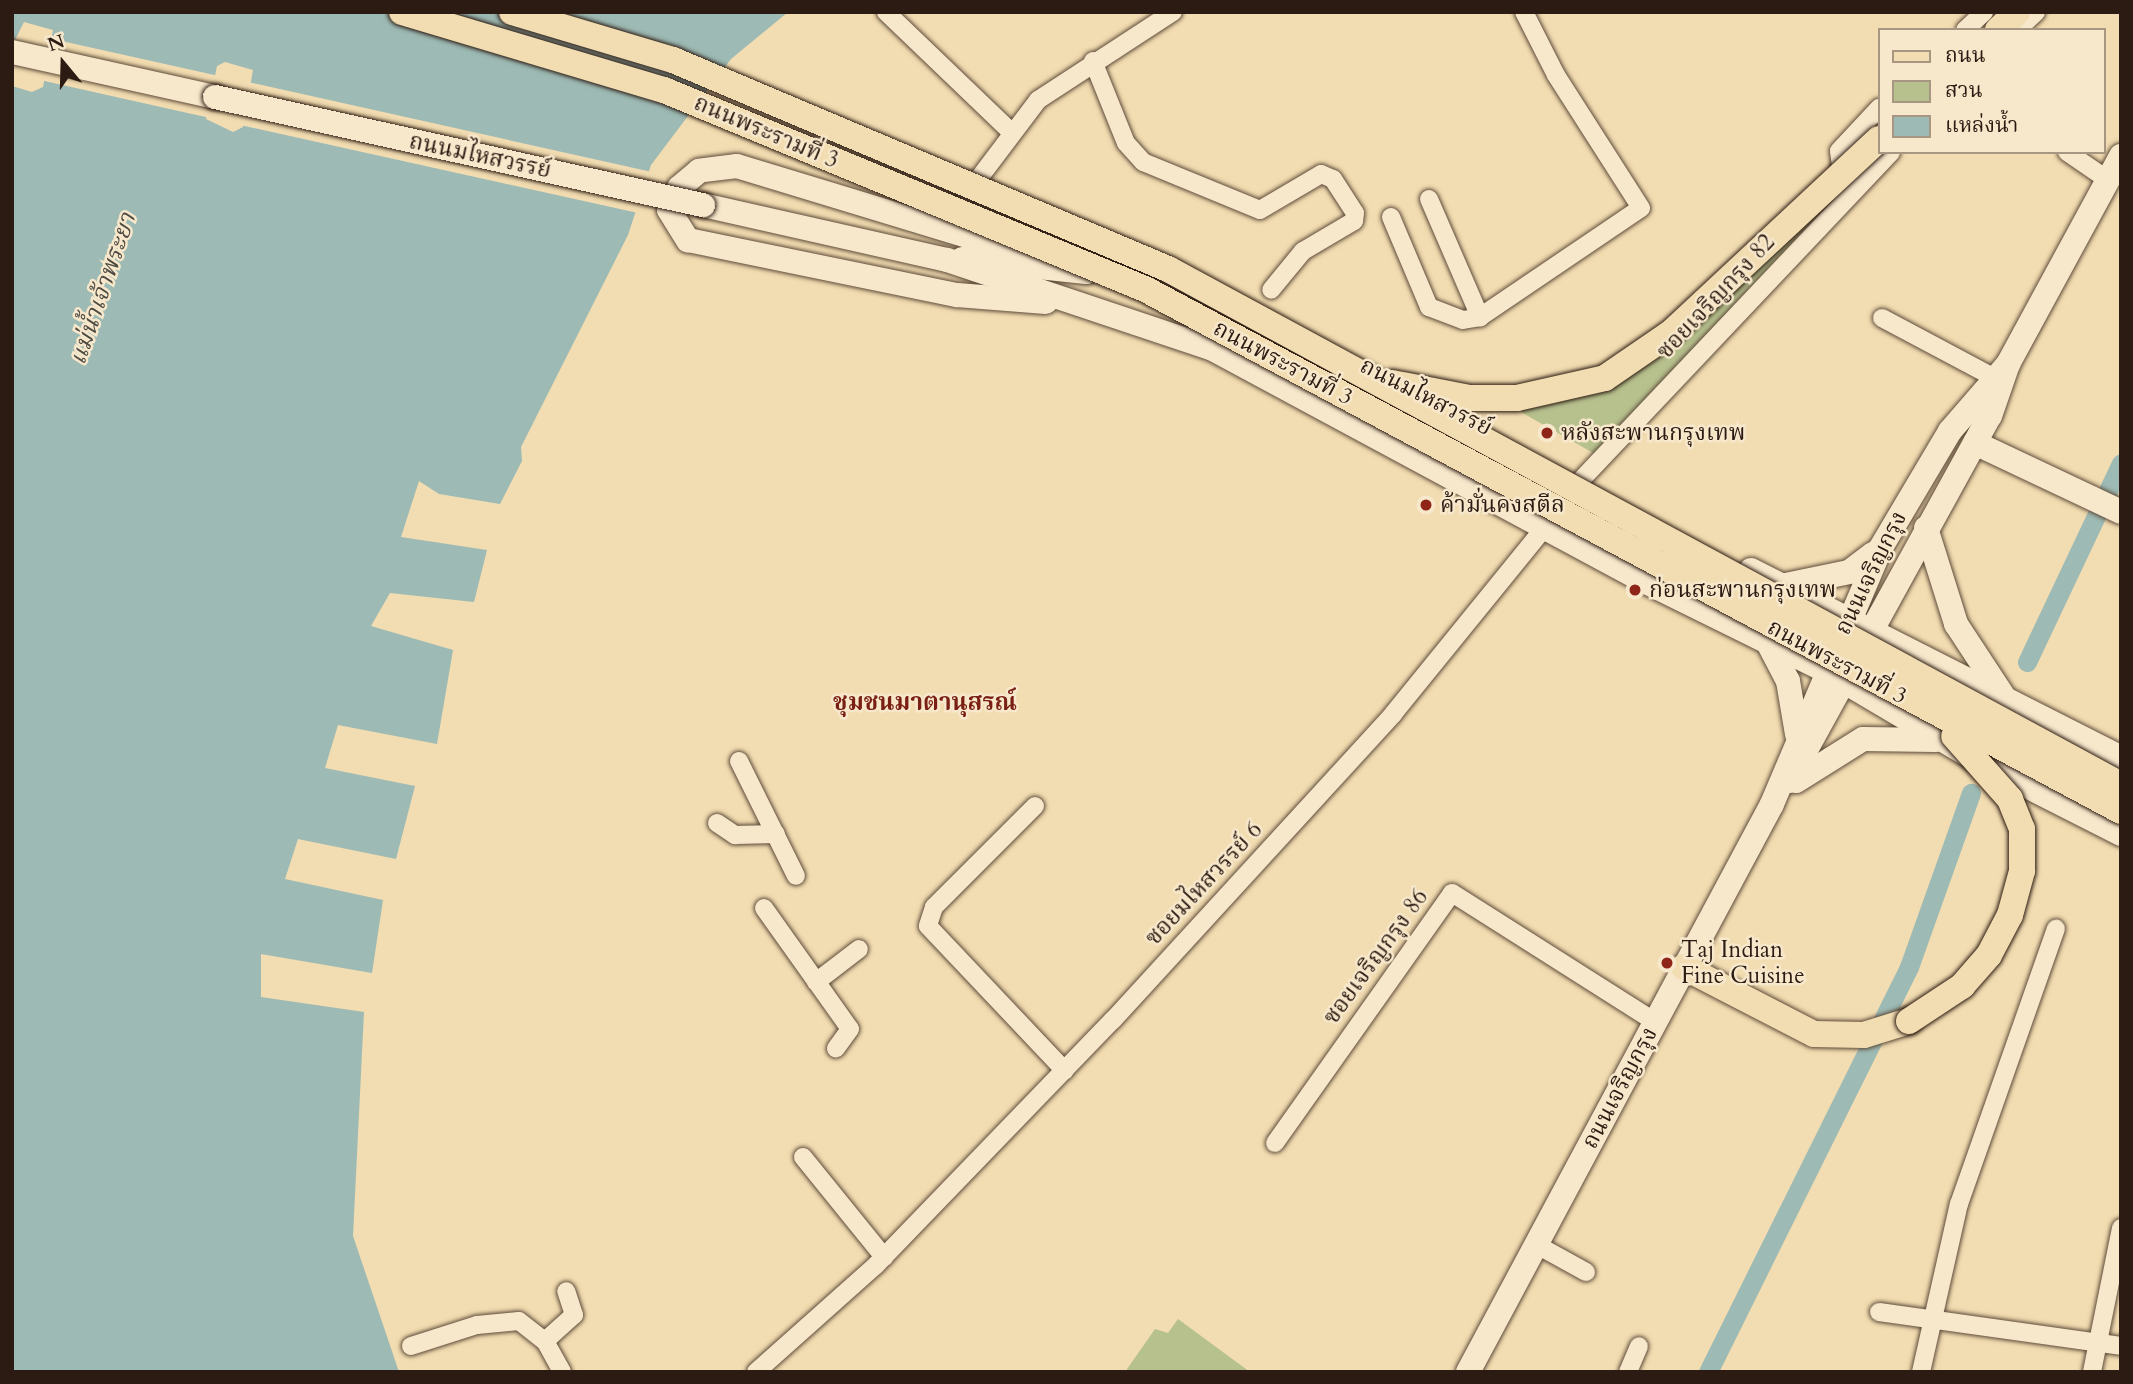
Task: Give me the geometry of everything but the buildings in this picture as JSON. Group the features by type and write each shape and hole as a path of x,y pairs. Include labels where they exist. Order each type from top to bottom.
{"main road":[{"name":"ถนนพระรามที่ 3","path":"402,12 664,90 1145,289 1916,704 2121,811"},
{"name":"ถนนพระรามที่ 3","path":"512,12 673,61 1156,264 1353,373 2121,785"},
{"path":"1977,21 2017,12"},
{"name":"ถนนมไหสวรรย์","path":"12,52 947,260 1213,349 1544,528 1848,683"},
{"path":"1353,373 1470,398 1562,392 1605,378 1672,332 1878,140"},
{"name":"ถนนเจริญกรุง","path":"1779,796 1797,735 1826,671 1846,617 1880,549 1929,463 2001,371 2121,156"},
{"path":"1056,266 944,225 716,165 679,188 669,210 688,240 957,295 1068,301"},
{"name":"ถนนมไหสวรรย์","path":"947,260 1056,266 1156,288 1279,328 1421,392 1780,586 1872,630"},
{"name":"ถนนเจริญกรุง","path":"1468,1372 1684,967 1779,796 1848,683 1872,630 1975,443 2001,371"},
{"path":"1975,443 2105,506"},
{"path":"1926,528 1956,624 2006,700"},
{"path":"1780,586 1849,572 1880,549"},
{"name":"ถนนพระรามที่ 3","path":"1872,630 2121,758"},
{"path":"1767,641 1788,681 1797,735"},
{"name":"ถนนพระรามที่ 3","path":"1848,683 1944,740 2121,834"},
{"path":"1684,967 1789,1025 1844,1037 1909,1021 1962,986 2001,936 2022,871 2022,830 2000,782 1916,704"},
{"path":"2049,795 2030,767 2032,751 2054,736 2088,741"},
{"path":"1779,796 1863,739 1944,740"}],"street":[{"path":"886,12 1011,132"},
{"path":"944,225 1011,132 1038,100 1093,61 1173,12"},
{"path":"1391,217 1429,307 1463,320 1480,317 1641,208 1560,81 1524,12"},
{"path":"2019,28 2036,12"},
{"path":"1093,61 1126,143 1143,162 1260,210 1326,173 1353,209 1354,221 1303,251 1271,290"},
{"path":"1849,192 1840,178 1839,151 1878,109"},
{"name":"ซอยเจริญกรุง 82","path":"1582,479 1849,192 1889,154"},
{"path":"2070,154 2108,180"},
{"path":"1429,199 1480,317"},
{"path":"1882,318 2001,371"},
{"name":"ซอยมไหสวรรย์ 6","path":"756,1372 884,1258 1065,1071 1393,714 1544,528"},
{"path":"739,761 796,876"},
{"path":"1035,806 934,907 928,926 1065,1071"},
{"path":"717,823 735,835 776,834"},
{"name":"ซอยเจริญกรุง 86","path":"1275,1143 1452,893 1655,1022"},
{"path":"764,908 850,1029 836,1048"},
{"path":"1921,1372 1929,1317 1959,1204 2056,929"},
{"path":"816,982 859,949"},
{"path":"803,1157 884,1258"},
{"path":"2092,1372 2121,1228"},
{"path":"1537,1245 1586,1272"},
{"path":"545,1342 574,1315 566,1291"},
{"path":"1879,1312 2097,1339 2121,1346"},
{"path":"411,1346 502,1321 519,1321 545,1342 562,1372"},
{"path":"1628,1372 1639,1346"}],"green space":[{"path":"1841,190 1595,454 1521,412 1548,384 1600,374"},
{"path":"1178,1319 1250,1372 1125,1372 1155,1329 1168,1333"}],"water":[{"name":"แม่น้ำเจ้าพระยา","path":"12,12 788,12 731,59 651,165 628,235 521,447 522,461 500,504 439,494 419,481 401,537 487,550 474,602 390,593 371,626 453,650 437,744 338,725 325,768 415,786 396,859 298,839 285,879 383,900 372,973 261,954 261,997 364,1012 353,1236 399,1372 12,1372 12,86 32,92 43,87 53,30 24,22 12,46","holes":["225,62 253,70 243,127 233,132 206,119 217,66"]}],"pier":[{"path":"48,38 219,76 210,118 40,80"},
{"path":"248,82 652,172 638,213 240,125"}],"waterway":[{"path":"2027,662 2121,463"},
{"path":"1708,1372 1909,967 1971,793"}],"place":[{"name":"หลังสะพานกรุงเทพ","path":"1547,433"},
{"name":"ค้ามั่นคงสตีล","path":"1426,505"},
{"name":"ก่อนสะพานกรุงเทพ","path":"1635,590"},
{"name":"Taj Indian Fine Cuisine","path":"1667,963"}],"district":[{"name":"ชุมชนมาตานุสรณ์","path":"925,703"}]}
